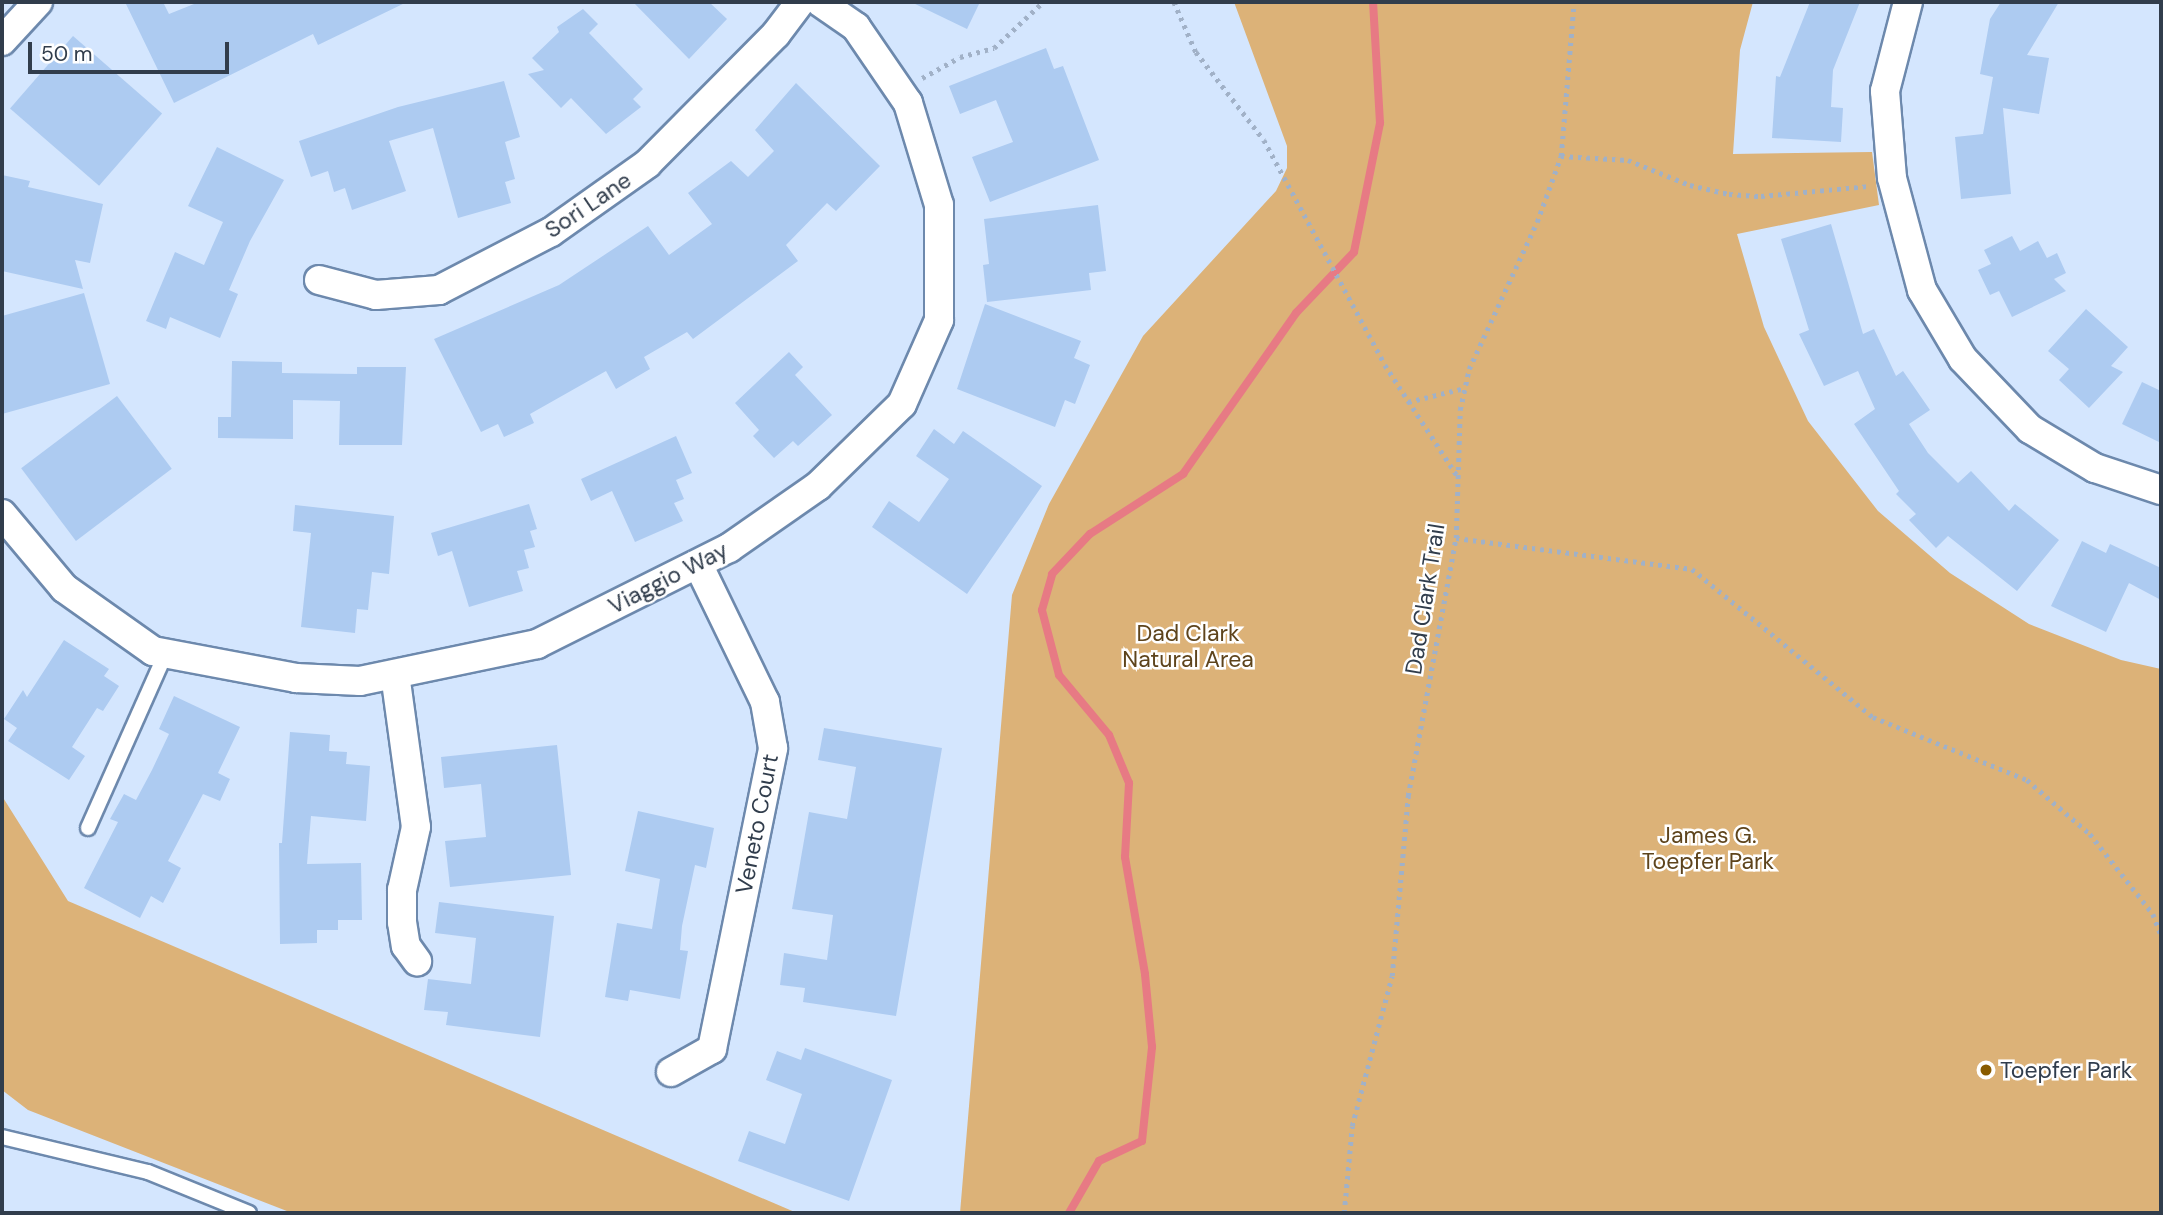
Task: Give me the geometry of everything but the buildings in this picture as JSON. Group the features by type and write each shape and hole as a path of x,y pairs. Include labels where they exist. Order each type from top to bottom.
{"street":[{"path":"2,41 38,2"},
{"name":"Sori Lane","path":"318,280 376,295 439,290 551,232 647,164 776,34 800,2"},
{"name":"Viaggio Way","path":"2,514 64,588 153,651 296,678 360,681 537,644 729,548 818,486 902,404 939,320 939,205 908,103 856,27 820,2"},
{"path":"1908,2 1885,91 1893,182 1922,290 1963,359 2030,429 2095,468 2161,490"},
{"name":"Veneto Court","path":"671,1072 712,1049 773,748 765,702 698,564"},
{"path":"395,674 416,827 402,890 402,922 406,946 417,961"}],"lane":[{"path":"88,828 166,653"},
{"path":"2,1137 148,1172 249,1213"}],"path":[{"path":"922,78 960,57 994,48 1043,2"},
{"path":"1174,2 1196,52 1254,124 1385,365 1458,477"},
{"name":"Dad Clark Trail","path":"1344,1213 1352,1126 1392,976 1408,796 1457,538 1458,477 1465,388 1469,369 1537,222 1561,156 1574,2"},
{"path":"1561,156 1628,160 1690,185 1761,196 1893,182"},
{"path":"1408,402 1465,388"},
{"path":"1457,538 1692,569 1873,717 2027,780 2090,834 2153,914 2161,935"}],"green space":[{"name":"James G. Toepfer Park","path":"1234,2 1753,2 1740,50 1733,154 1872,152 1879,205 1737,234 1764,327 1808,421 1878,511 1950,573 2029,624 2121,660 2161,669 2161,1213 960,1213 1012,595 1049,504 1143,336 1276,191 1287,168 1287,146"},
{"path":"2,796 68,901 797,1213 292,1213 28,1110 2,1090"}],"waterway":[{"path":"1069,1213 1099,1161 1142,1141 1152,1047 1145,974 1125,857 1129,783 1109,735 1059,675 1042,610 1052,574 1090,534 1183,474 1296,313 1354,252 1380,123 1373,2"}],"place":[{"name":"Toepfer Park","path":"1986,1070"}],"park label":[{"name":"Dad Clark Natural Area","path":"1188,646"}]}
